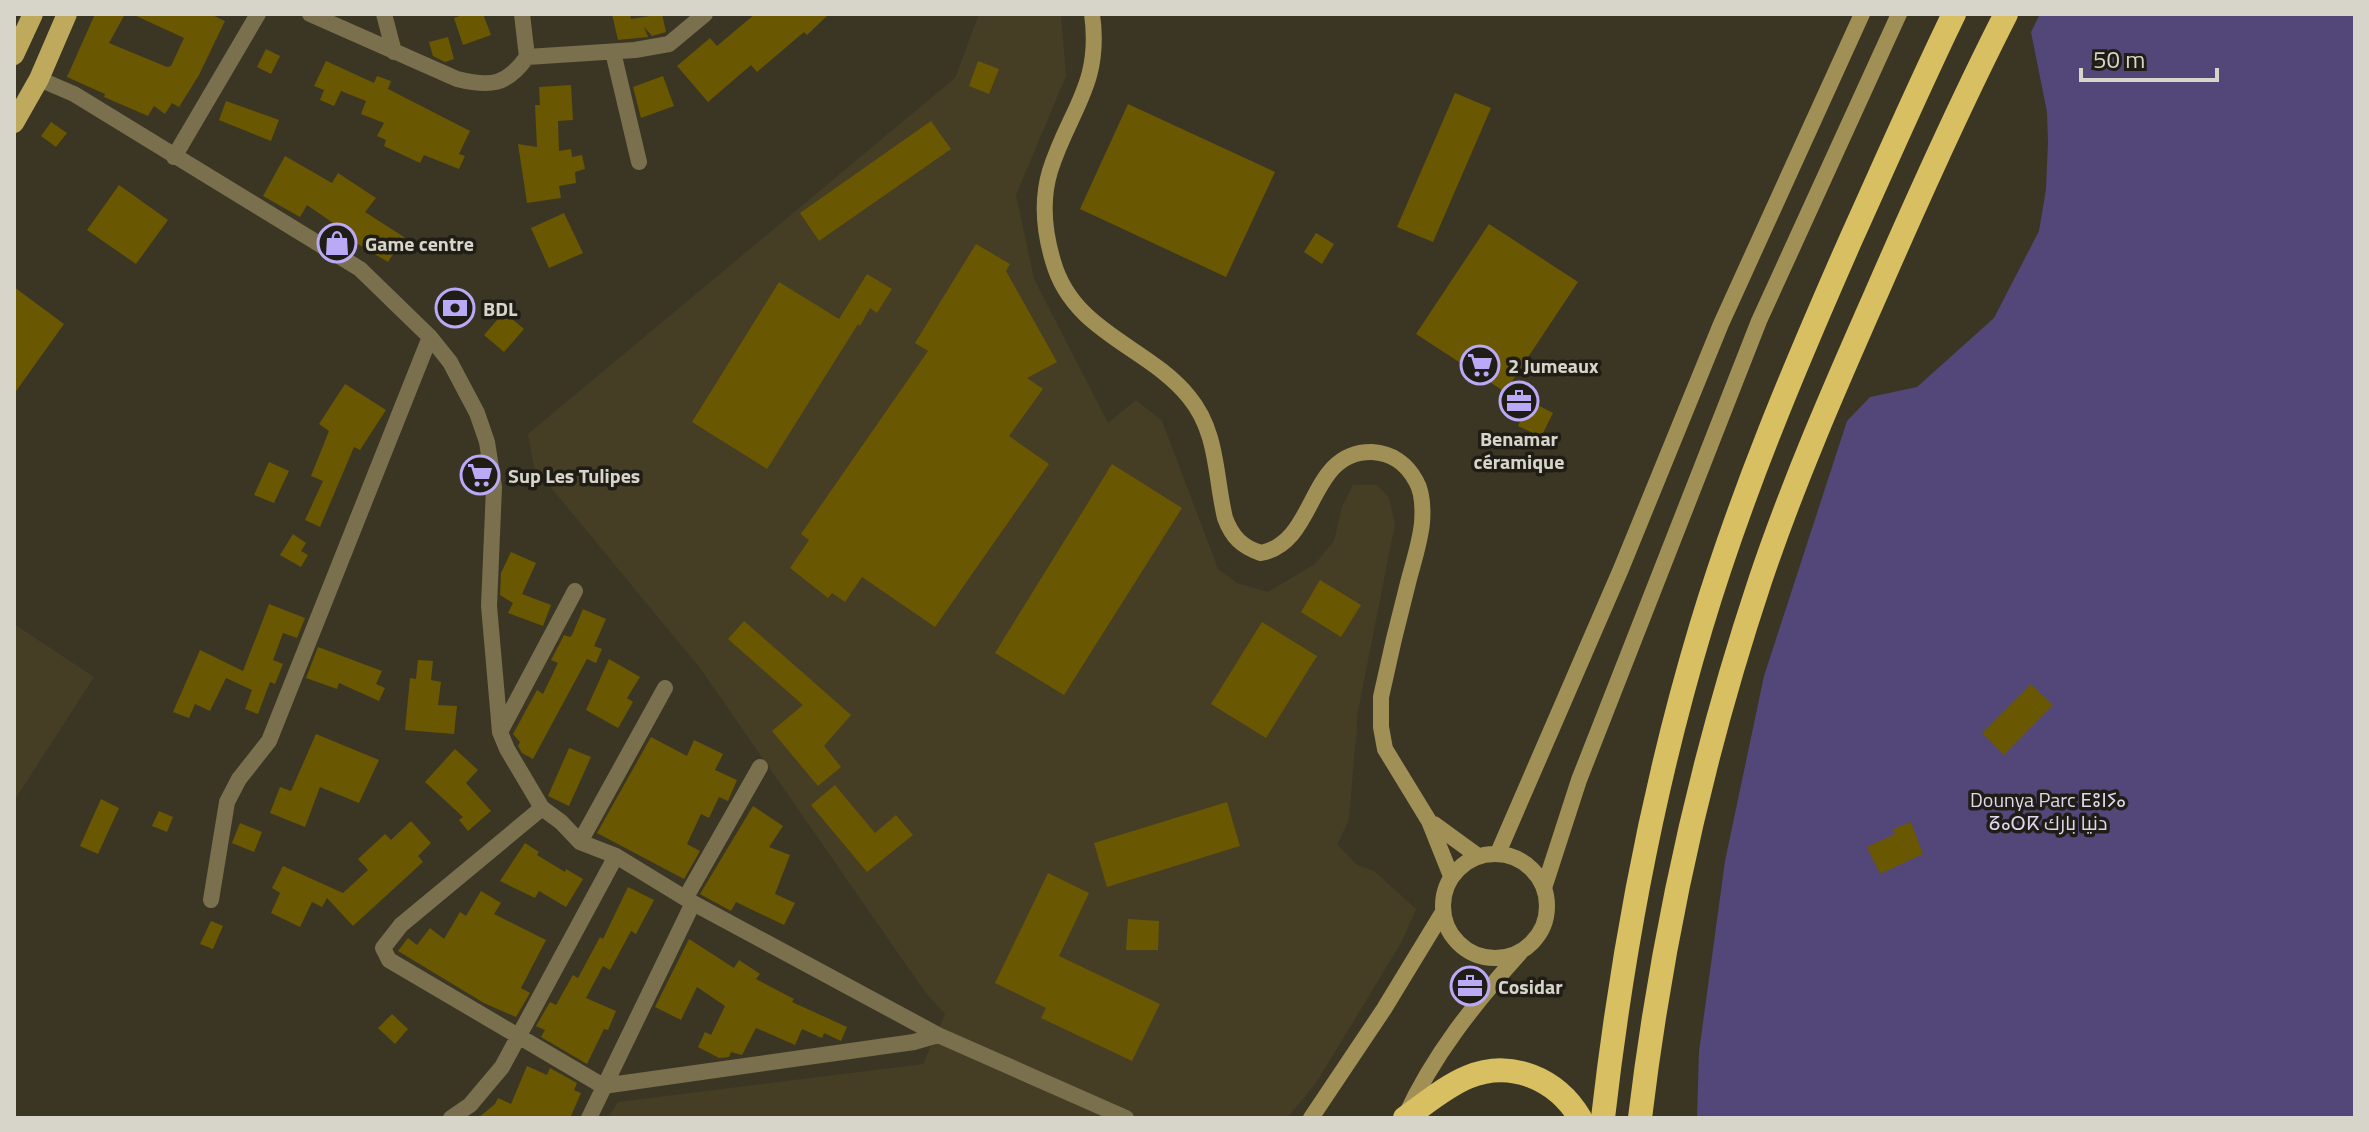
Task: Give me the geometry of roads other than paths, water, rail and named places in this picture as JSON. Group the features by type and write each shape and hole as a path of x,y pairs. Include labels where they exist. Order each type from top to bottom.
{"highway":[{"path":"1603,1118 1642,862 1675,722 1705,615 1763,445 1800,355 1954,14"},
{"path":"1640,1118 1658,988 1691,822 1712,740 1761,579 1820,421 1949,130 2006,14"},
{"path":"1405,1118 1465,1078 1507,1070 1547,1082 1568,1101 1580,1118"}],"main road":[{"path":"14,123 39,79 67,14"},
{"path":"1092,14 1094,47 1090,75 1082,101 1050,171 1045,202 1045,232 1054,266 1086,317 1161,372 1189,397 1211,437 1225,518 1230,531 1240,543 1261,553 1280,547 1303,518 1330,469 1352,454 1382,452 1407,468 1418,484 1422,520 1384,681 1381,727 1385,749 1429,821 1451,876"},
{"path":"1498,853 1621,569 1721,324 1862,14"},
{"path":"1544,888 1579,780 1759,321 1899,14"},
{"path":"1429,821 1478,856"},
{"path":"1498,853 1523,862 1539,878 1544,888 1547,911 1532,943 1513,955 1489,958 1467,950 1451,934 1443,912 1445,888 1451,876 1468,861 1498,853"},
{"path":"1311,1118 1408,972 1443,912"},
{"path":"1405,1118 1416,1091 1452,1036 1523,950"}],"street":[{"path":"174,157 258,14"},
{"path":"310,14 457,79 483,85 506,79 517,72 527,57 522,14"},
{"path":"384,14 394,52"},
{"path":"527,57 613,52 669,44 705,14"},
{"path":"613,52 639,162"},
{"path":"39,79 74,94 360,269 430,337 450,362 465,387 487,442 494,487 489,606 500,732 542,808 580,842 616,856 690,900 938,1035 1098,1113 1126,1118"},
{"path":"211,900 227,802 239,779 269,741 430,337"},
{"path":"500,732 575,591"},
{"path":"580,842 665,688"},
{"path":"589,1118 690,900 760,767"},
{"path":"542,808 401,925 383,948 389,960 603,1086 914,1042 938,1035"},
{"path":"451,1118 470,1105 502,1067 616,856"}],"place":[{"name":"Game centre","path":"337,243"},
{"name":"BDL","path":"455,308"},
{"name":"2 Jumeaux","path":"1480,365"},
{"name":"Benamar céramique","path":"1519,401"},
{"name":"Sup Les Tulipes","path":"480,475"},
{"name":"Cosidar","path":"1470,986"}],"park label":[{"name":"Dounya Parc ⴹⵓⵏⵢⴰ ⵒⴰⵔⴽ دنيا بارك","path":"2048,810"}]}
